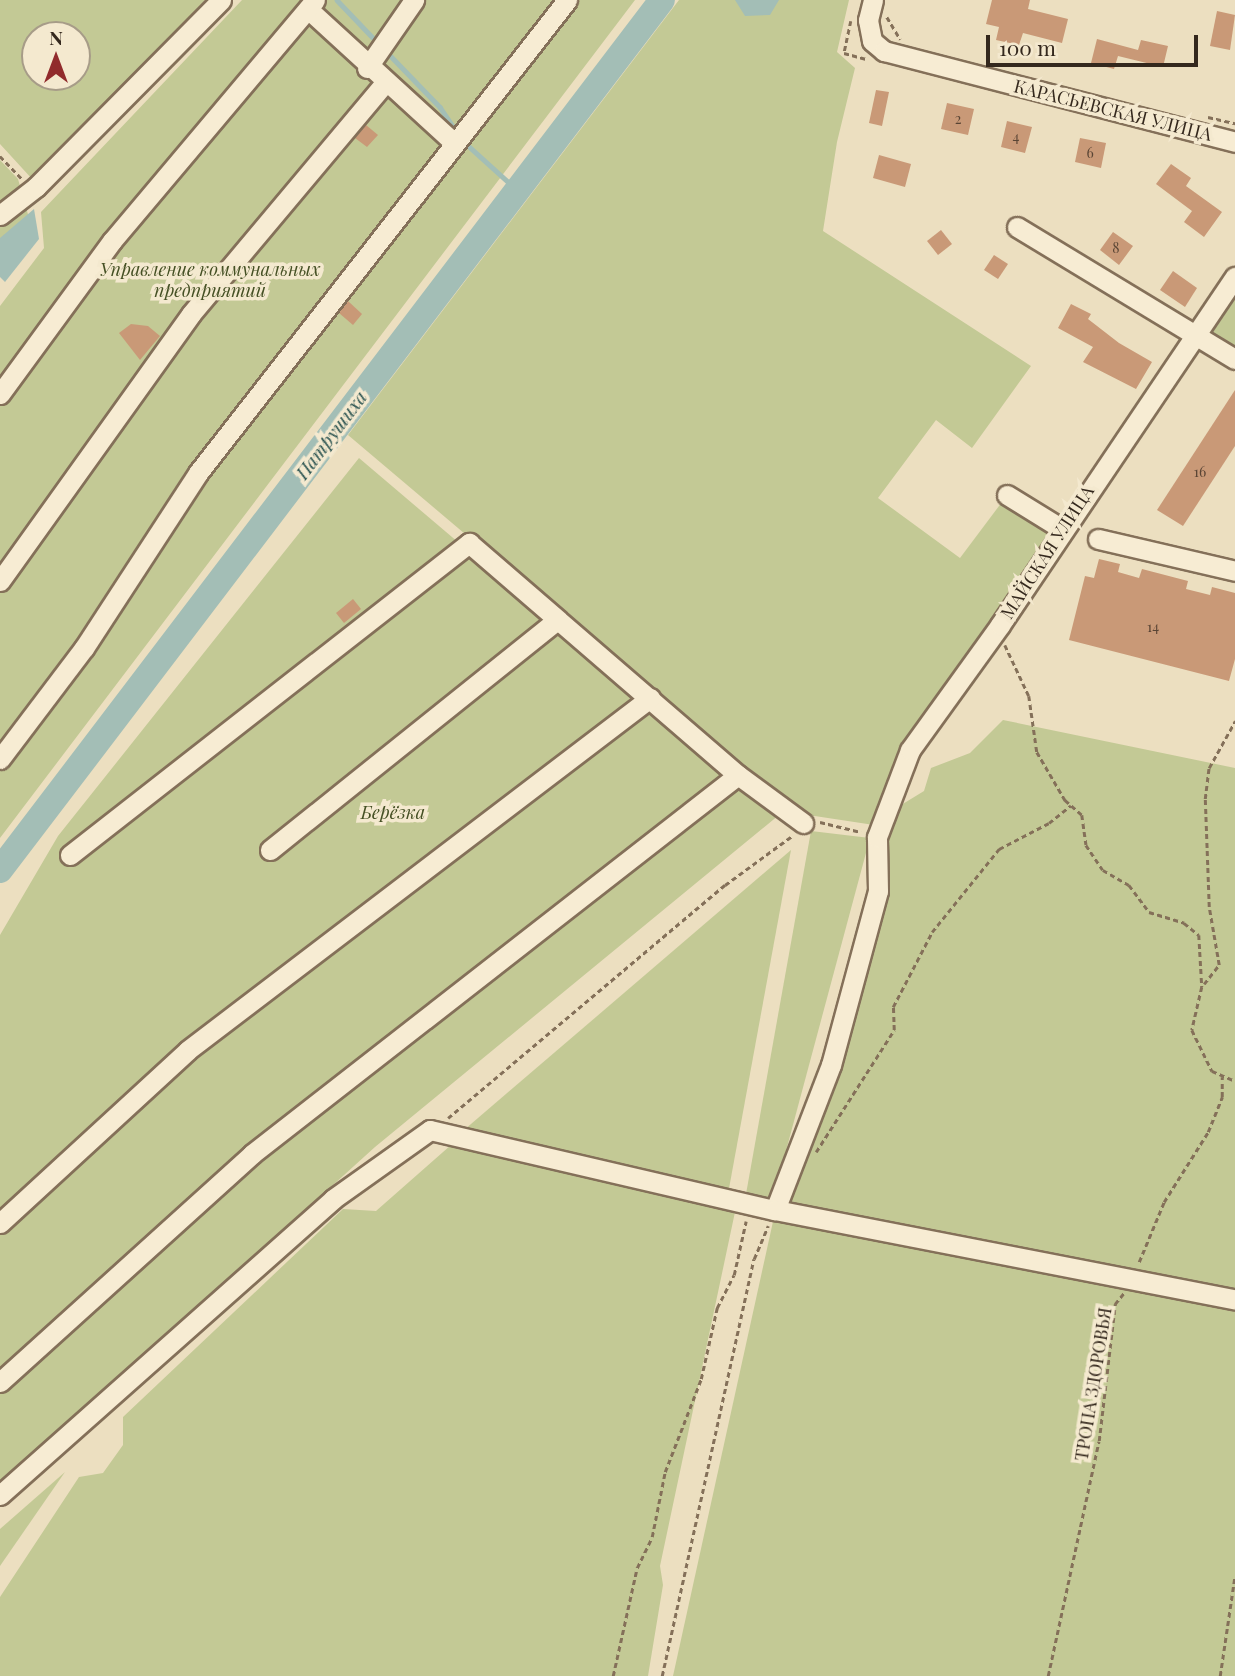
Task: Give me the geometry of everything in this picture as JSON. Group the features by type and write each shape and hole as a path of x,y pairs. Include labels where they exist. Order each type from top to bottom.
{"street":[{"path":"0,215 36,187 221,0"},
{"path":"366,68 414,0"},
{"path":"0,759 85,649 198,473 434,174 453,142 567,0"},
{"path":"0,394 112,241 311,5 366,68 453,142"},
{"name":"КАРАСЬЕВСКАЯ УЛИЦА","path":"879,7 868,20 872,41 884,51 1235,142"},
{"path":"0,580 191,314 384,84"},
{"path":"1017,228 1235,359"},
{"name":"МАЙСКАЯ УЛИЦА","path":"877,837 910,750 996,630 1235,277"},
{"path":"1007,495 1062,529"},
{"path":"1098,539 1235,571"},
{"path":"70,856 469,542 555,622 650,698 738,775 803,823"},
{"path":"270,850 555,622"},
{"path":"0,1223 188,1050 650,698"},
{"path":"0,1382 252,1154 738,775"},
{"path":"775,1210 831,1065 878,891 877,837"},
{"path":"0,1495 333,1199 430,1130 751,1205 1235,1299"}],"path":[{"path":"879,7 905,48"},
{"path":"844,53 853,12"},
{"path":"0,156 36,187"},
{"path":"996,630 1029,696 1037,752 1071,805 1082,815 1086,845 1103,870 1129,885 1149,912 1184,923 1199,935 1202,987 1192,1030 1212,1070 1235,1081"},
{"path":"1202,987 1219,965 1209,907 1205,799 1209,768 1235,721"},
{"path":"808,1160 894,1030 893,1007 932,932 999,849 1049,823 1071,805"},
{"path":"430,1130 725,885 786,842 803,823 832,822 877,837"},
{"name":"ТРОПА ЗДОРОВЬЯ","path":"1048,1676 1099,1441 1115,1304 1135,1280 1143,1245 1164,1202 1216,1115 1222,1077"},
{"path":"613,1676 665,1472 701,1379 717,1308 734,1275 751,1205"},
{"path":"662,1676 754,1259 775,1210"},
{"path":"1220,1676 1235,1575"}],"green space":[{"path":"0,0 205,0 33,180 0,144"},
{"name":"Управление коммунальных предприятий","path":"242,0 635,0 0,838 0,306 44,248 41,212"},
{"path":"679,0 849,0 837,52 855,68 837,142 823,231 1031,366 972,448 936,420 878,498 960,558 1002,502 1054,532 874,825 795,813 348,435"},
{"path":"0,160 18,179 33,232 0,276"},
{"path":"1235,299 1235,352 1210,336"},
{"name":"Берёзка","path":"359,458 779,815 375,1147 0,1486 0,935 58,836"},
{"path":"1003,720 1235,768 1235,1292 784,1204 888,813 924,791 931,768 970,753"},
{"path":"811,831 870,838 772,1203 746,1194"},
{"path":"791,850 728,1194 464,1130"},
{"path":"451,1145 735,1212 660,1566 663,1585 648,1676 0,1676 0,1597 79,1477 103,1473 123,1445 123,1417 343,1209 376,1211"},
{"path":"774,1217 1235,1306 1235,1676 673,1676"},
{"path":"65,1472 0,1566 0,1529"}],"water":[{"path":"735,0 779,0 770,15 745,16"},
{"path":"34,209 39,239 5,282 0,277 0,238"}],"building":[{"path":"992,0 1030,0 1028,9 1068,19 1062,43 1023,33 1019,45 996,40 999,27 986,24"},
{"path":"1217,11 1235,15 1230,50 1210,46"},
{"path":"1097,39 1138,50 1141,40 1168,46 1163,67 1118,56 1114,69 1091,63"},
{"path":"876,90 889,92 882,126 869,123"},
{"path":"947,103 974,109 968,135 941,129"},
{"path":"1007,121 1032,127 1025,153 1001,147"},
{"path":"366,125 378,135 367,147 355,138"},
{"path":"1080,138 1106,143 1101,168 1075,162"},
{"path":"879,155 911,164 905,187 873,178"},
{"path":"1171,164 1191,178 1186,186 1222,212 1204,237 1184,222 1192,211 1156,184"},
{"path":"941,230 952,244 938,255 927,241"},
{"path":"1113,232 1133,246 1119,265 1100,250"},
{"path":"994,255 1008,264 998,279 984,270"},
{"path":"1173,271 1197,288 1185,307 1160,290"},
{"path":"348,301 362,314 353,325 339,313"},
{"path":"1071,304 1091,314 1088,319 1119,343 1152,362 1136,389 1083,362 1093,347 1058,328"},
{"path":"131,324 148,326 160,336 140,360 119,333"},
{"path":"1235,390 1235,446 1183,526 1157,510"},
{"path":"1099,559 1120,564 1118,572 1139,578 1142,569 1188,581 1186,589 1210,595 1212,587 1235,593 1235,659 1229,681 1069,640 1085,576 1094,578"},
{"path":"353,599 361,609 344,623 336,613"}],"waterway":[{"path":"337,0 377,42"},
{"name":"Патрушиха","path":"0,870 662,0"},
{"path":"386,51 440,107 456,131"},
{"path":"463,141 516,189"}]}
